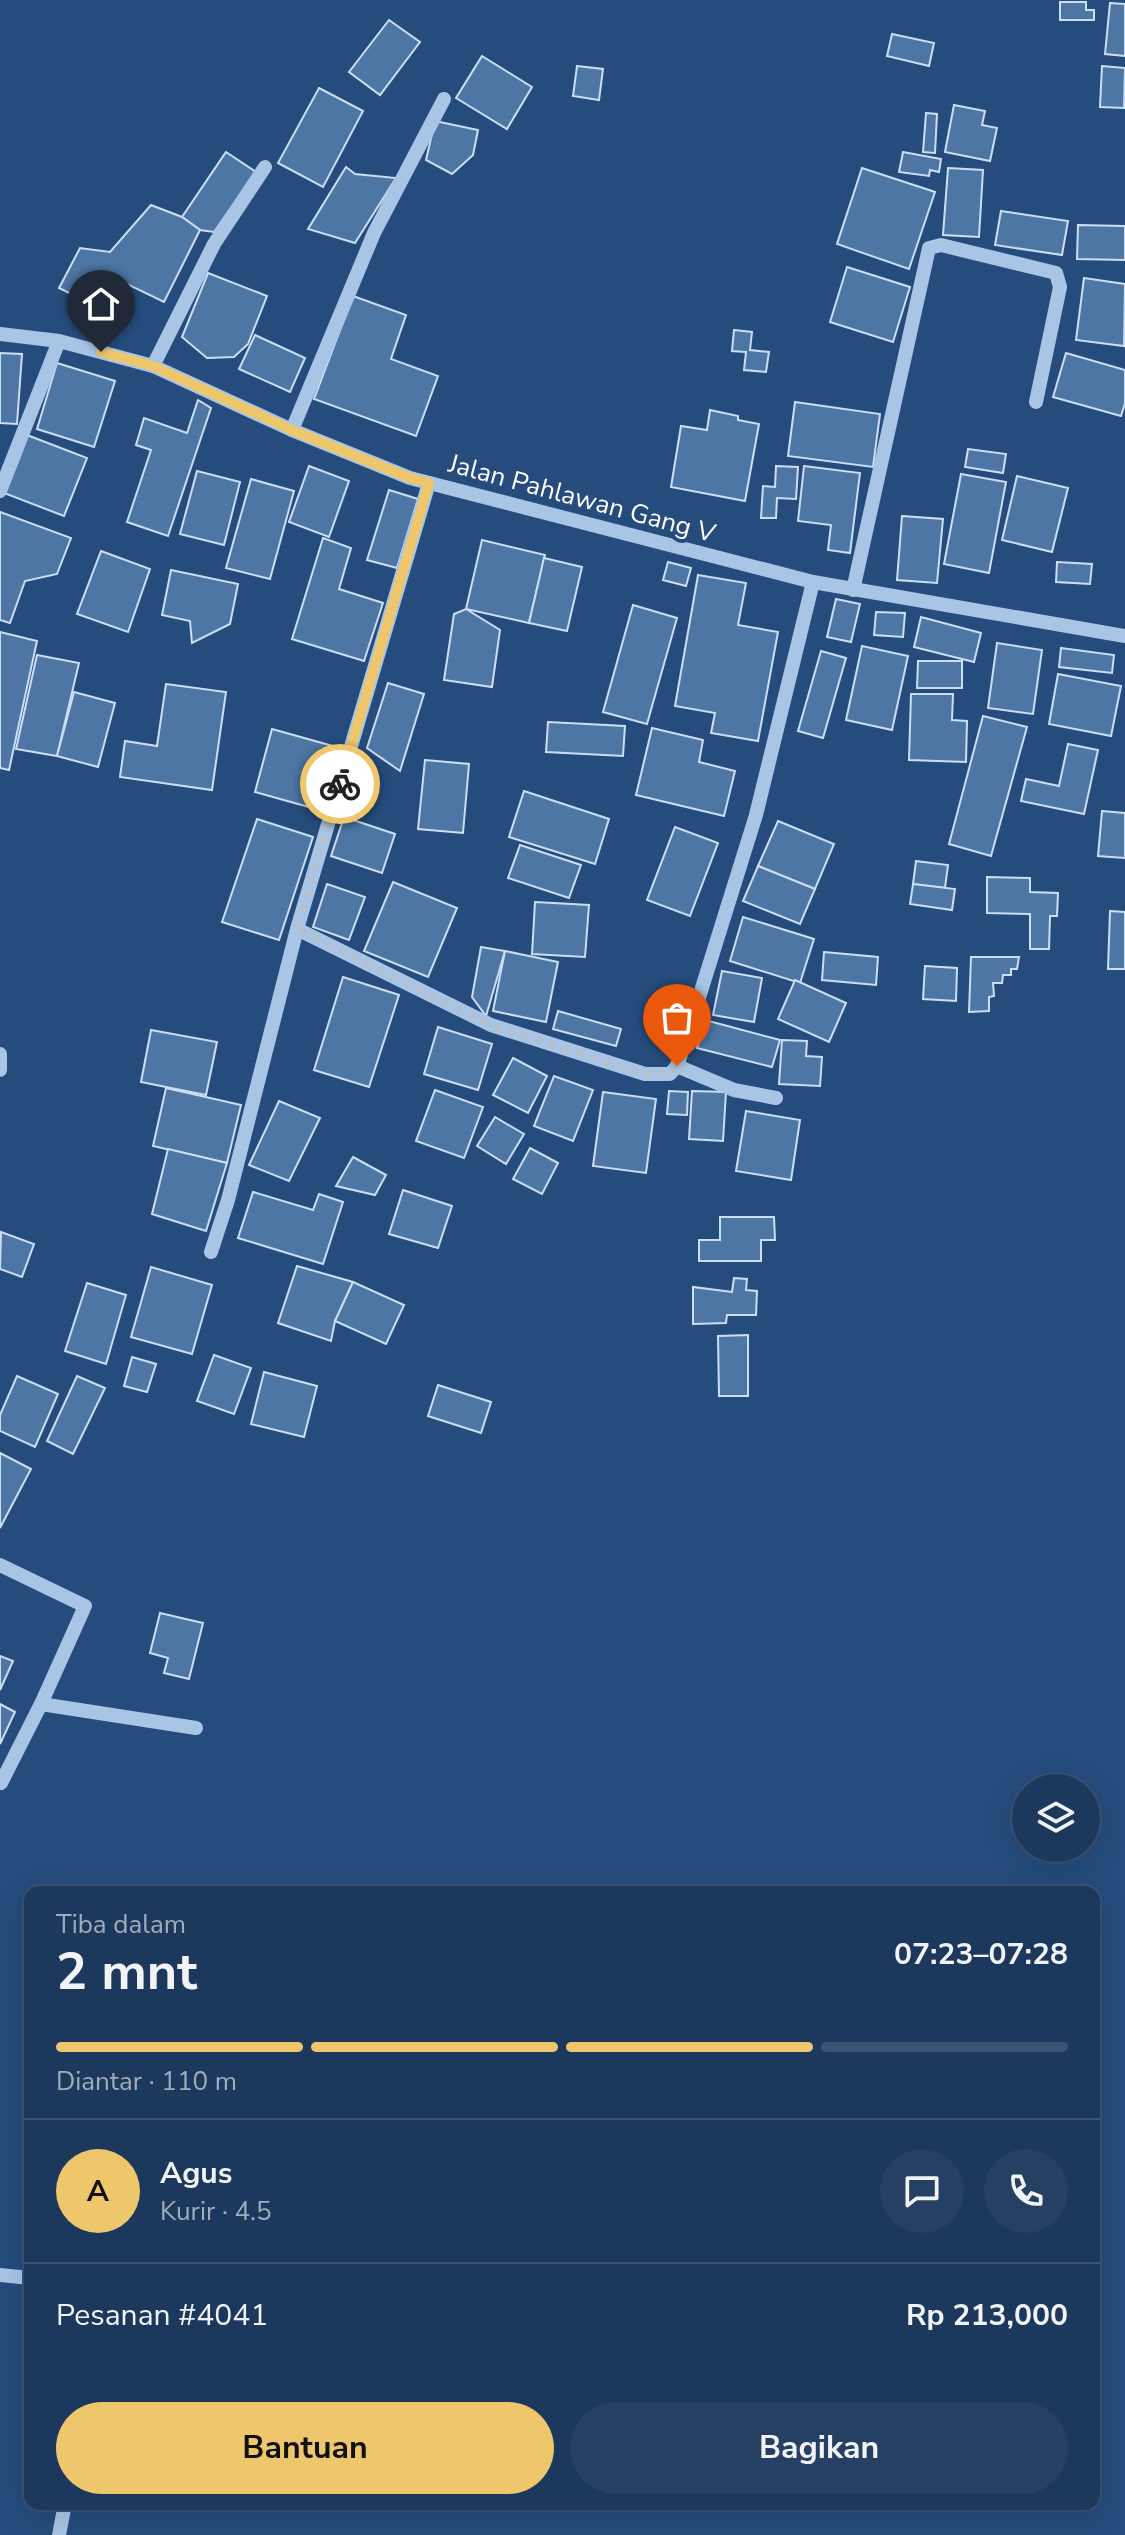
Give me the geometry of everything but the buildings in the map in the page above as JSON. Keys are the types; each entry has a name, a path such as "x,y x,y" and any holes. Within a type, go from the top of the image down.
{"street":[{"path":"292,430 374,233 444,99"},
{"path":"153,366 214,244 265,167"},
{"path":"853,590 929,248 941,245 1056,273 1060,287 1036,402"},
{"name":"Jalan Pahlawan Gang V","path":"0,334 59,341 153,366 292,430 410,478 813,582 1125,636"},
{"path":"0,491 59,341"},
{"path":"211,1252 228,1200 297,929 429,483"},
{"path":"297,929 491,1025 645,1074 670,1074 677,1066 756,815 813,582"},
{"path":"0,1054 0,1070"},
{"path":"677,1066 734,1090 776,1098"},
{"path":"0,1565 85,1606 1,1783"},
{"path":"41,1704 196,1728"},
{"path":"0,2291 3,2275 24,2277"},
{"path":"59,2535 64,2510"}],"way so far":[{"path":"340,784 297,929 491,1025 645,1074 670,1074 677,1066"}],"route":[{"path":"101,352 153,366 292,430 429,483 340,784"}]}
